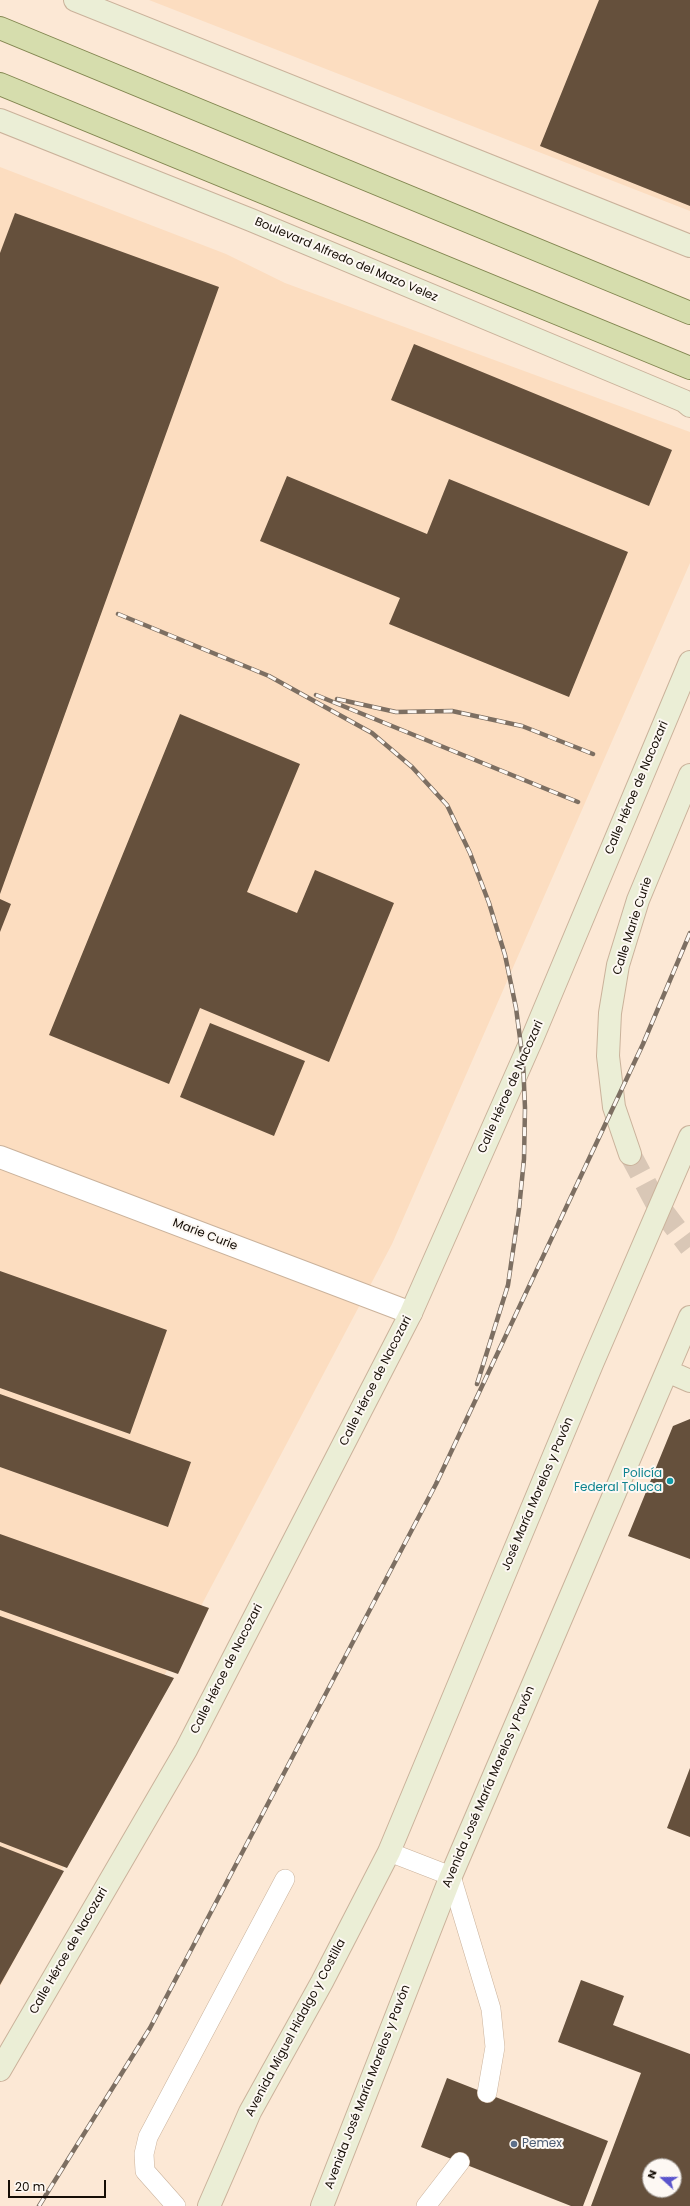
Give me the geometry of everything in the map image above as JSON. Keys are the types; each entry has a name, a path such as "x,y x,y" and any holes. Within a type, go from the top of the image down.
{"main road":[{"path":"0,28 690,313"},
{"path":"0,84 690,368"}],"street":[{"path":"75,0 690,246"},
{"name":"Boulevard Alfredo del Mazo Velez","path":"0,120 251,220 684,401 690,406"},
{"name":"Calle Héroe de Nacozari","path":"0,2070 186,1750 411,1313 532,1039 690,662"},
{"name":"Calle Marie Curie","path":"630,1154 614,1107 608,1056 610,1013 618,965 638,900 690,774"},
{"name":"José María Morelos y Pavón","path":"389,1852 592,1364 690,1137"},
{"name":"Marie Curie","path":"0,1157 411,1313"},
{"path":"690,1317 667,1371 690,1381"},
{"name":"Avenida José María Morelos y Pavón","path":"322,2206 450,1876 667,1371"},
{"name":"Avenida Miguel Hidalgo y Costilla","path":"209,2206 250,2112 322,1982 389,1852"}],"lane":[{"path":"389,1852 450,1876 491,2009 495,2047 487,2094"},
{"path":"176,2206 145,2171 144,2154 148,2137 285,1879"},
{"path":"426,2206 460,2162"}],"shaded area":[{"path":"149,0 690,0 690,211"},
{"path":"0,167 226,254 285,283 690,432 690,563 392,1244 0,1987"}],"building":[{"path":"599,0 690,0 690,206 540,146"},
{"path":"15,213 219,287 0,894 0,253"},
{"path":"414,344 672,450 649,506 391,400"},
{"path":"287,476 427,534 449,479 628,552 569,697 389,624 400,598 260,541"},
{"path":"180,714 300,764 247,892 297,913 315,870 394,903 329,1062 200,1008 169,1084 49,1035"},
{"path":"0,899 11,904 0,932"},
{"path":"210,1023 305,1061 274,1136 180,1097"},
{"path":"0,1271 167,1330 130,1434 0,1388"},
{"path":"0,1394 191,1462 168,1527 0,1467"},
{"name":"Policía Federal Toluca","path":"690,1419 690,1559 628,1536 673,1426"},
{"path":"0,1534 209,1608 178,1674 0,1610"},
{"path":"0,1616 174,1678 67,1868 0,1842"},
{"path":"690,1768 690,1837 667,1828"},
{"path":"0,1846 64,1871 0,1985"},
{"path":"581,1980 624,1996 613,2025 690,2054 690,2206 591,2206 641,2073 558,2042"},
{"name":"Pemex","path":"447,2078 608,2141 583,2206 571,2206 421,2147"}],"tunnel":[{"path":"630,1154 655,1201 690,1247"}],"railway":[{"path":"118,614 269,676 372,733 412,767 447,805 470,853 489,903 505,955 516,1008 523,1061 525,1108 524,1159 519,1209 508,1285 477,1384"},
{"path":"316,695 578,802"},
{"path":"337,699 396,712 452,711 522,726 593,754"},
{"path":"39,2206 150,2028 436,1484 643,1044 690,933"}],"place":[{"name":"Policía Federal Toluca","path":"670,1481"},
{"name":"Pemex","path":"514,2144"}]}
